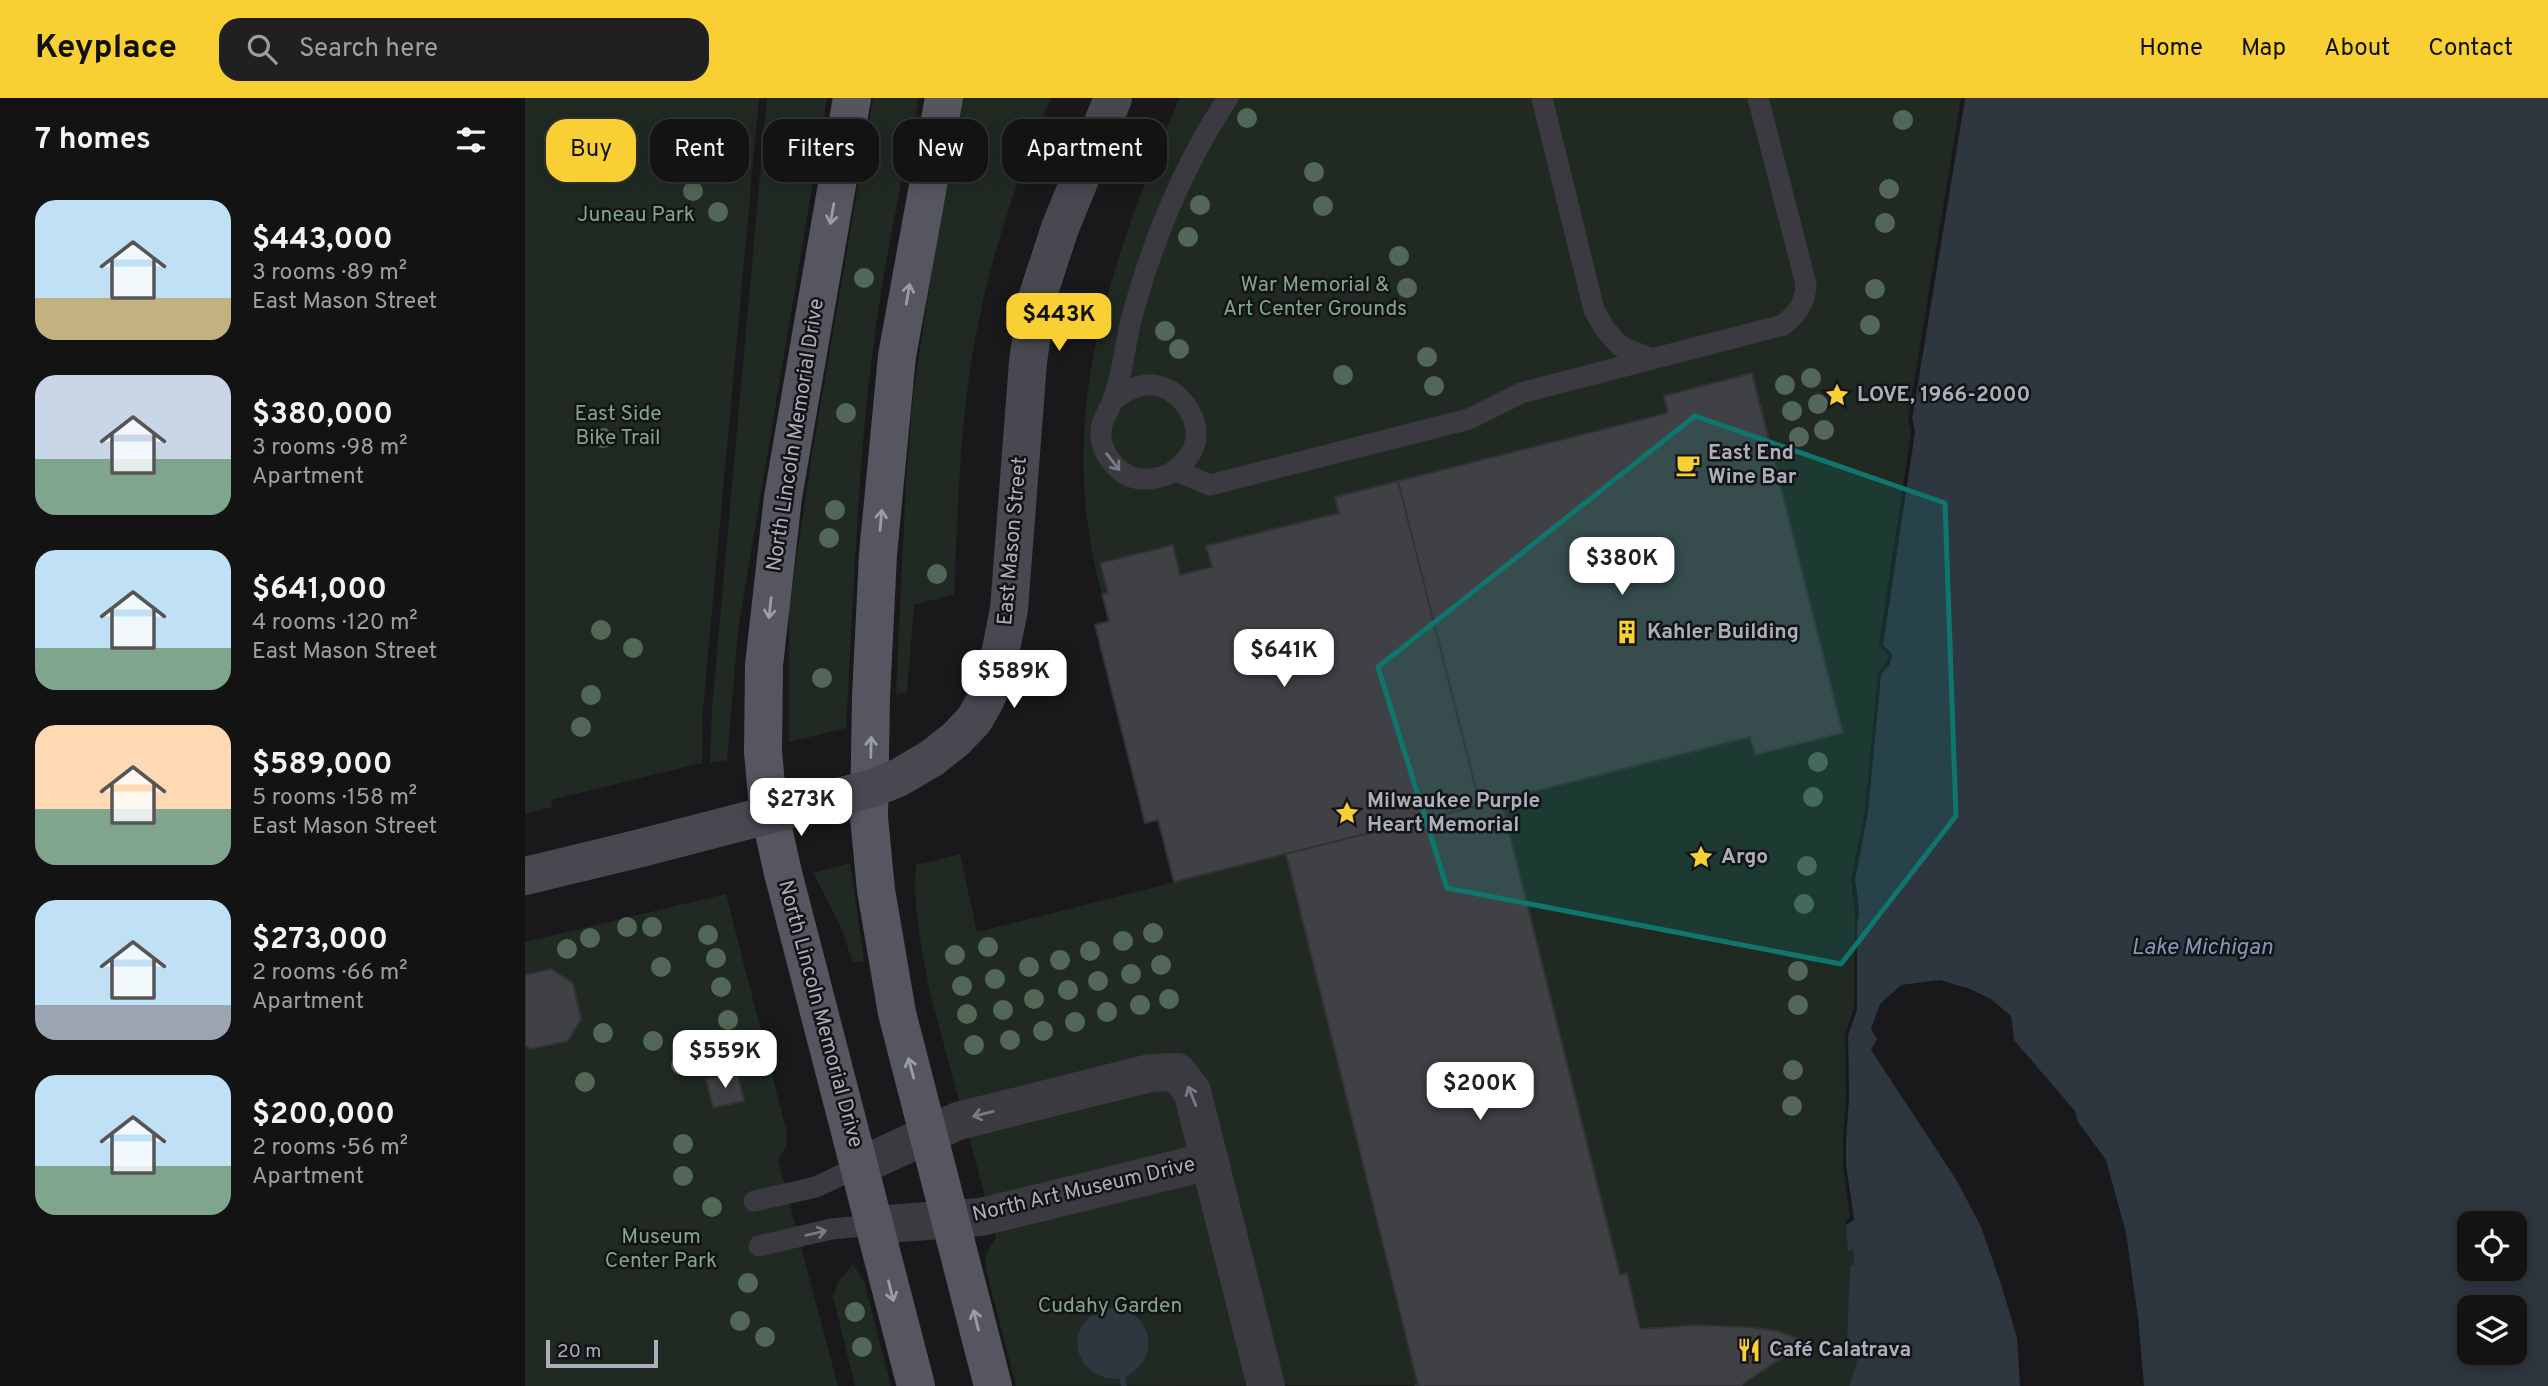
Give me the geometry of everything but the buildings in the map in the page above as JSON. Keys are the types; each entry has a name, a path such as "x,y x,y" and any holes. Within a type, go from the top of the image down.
{"main road":[{"name":"North Lincoln Memorial Drive","path":"852,98 783,497 764,665 763,752 768,806 780,860 916,1386"},
{"path":"944,98 897,356 878,554 871,697 869,817 876,890 897,1013 993,1386"}],"street":[{"name":"East Mason Street","path":"525,876 873,788 898,778 932,758 974,720 996,674 1009,609 1028,362 1037,298 1060,228 1113,98"},
{"name":"North Art Museum Drive","path":"860,1166 958,1121 1150,1073 1177,1072 1192,1091 1266,1386"},
{"name":"North Art Museum Drive","path":"874,1225 981,1217 1210,1161"}],"lane":[{"path":"1113,400 1131,388 1152,385 1173,392 1189,408 1196,430 1192,453 1177,471 1158,479 1139,480 1120,471 1107,456 1101,438 1103,418 1113,400 1131,318 1147,266 1193,154 1228,98"},
{"path":"1542,98 1594,310 1605,329 1620,346 1652,359"},
{"path":"1177,471 1210,485 1469,419 1521,393 1783,325 1797,314 1805,299 1806,284 1758,98"},
{"path":"754,1201 817,1187 860,1166"},
{"path":"759,1246 831,1229 874,1225"}],"highlighted area":[{"path":"1695,416 1945,503 1956,816 1841,964 1447,888 1378,667"}],"green space":[{"name":"East Side Bike Trail","path":"525,98 759,98 703,709 702,763 551,800 552,807 525,814"},
{"path":"767,98 827,98 823,119 765,119"},
{"path":"873,98 919,98 915,119 893,119 893,182 902,182 884,275 869,383 857,530 846,728 789,742 789,609 811,461 859,182 879,182 879,119 869,119"},
{"path":"964,98 1051,98 1043,119 1002,119 1002,182 1019,182 995,254 979,318 968,381 954,594 914,605 907,692 896,695 906,480 913,397 933,261 948,182 988,182 988,119 960,119"},
{"name":"War Memorial & Art Center Grounds","path":"1179,98 1965,98 1915,431 1892,654 1859,911 1854,1220 1846,1225 1849,1251 1853,1250 1854,1265 1850,1266 1850,1305 1859,1354 1849,1386 1740,1386 1796,1346 1798,1339 1783,1333 1721,1325 1676,1325 1640,1329 1627,1273 1620,1275 1501,800 1750,737 1755,755 1843,732 1752,373 1664,396 1668,413 1336,497 1339,513 1207,546 1212,567 1180,575 1172,545 1101,562 1108,593 1102,594 1088,528 1084,464 1087,402 1097,340 1112,280 1146,182 1167,182 1167,127"},
{"path":"763,142 763,182 813,182 738,630 727,760 710,763 712,708"},
{"name":"Cudahy Garden","path":"960,854 977,932 1286,854 1418,1385 1016,1386 986,1269 985,1256 996,1237 930,993 916,909 917,863"},
{"path":"850,863 864,961 853,963 840,925 813,873"},
{"name":"Museum Center Park","path":"726,894 786,1129 787,1145 778,1160 838,1386 525,1386 525,942"},
{"path":"853,1264 864,1281 891,1386 855,1386 833,1296 838,1282"}],"water":[{"name":"Lake Michigan","path":"1965,98 2548,98 2548,1386 1849,1386 1859,1354 1847,1346 1850,1266 1854,1264 1853,1250 1848,1251 1846,1225 1854,1219 1846,1165 1846,1139 1849,1098 1848,1035 1857,1010 1859,911 1855,880 1868,811 1881,674 1890,664 1892,654 1883,645 1915,432 1912,419"},
{"path":"1108,1308 1123,1310 1135,1316 1148,1335 1145,1358 1125,1377 1127,1386 1121,1386 1119,1379 1103,1377 1090,1370 1082,1360 1078,1348 1078,1336 1083,1324 1093,1315"}],"pier":[{"path":"1961,98 1965,98 1912,419 1915,431 1883,645 1892,654 1890,664 1881,674 1868,811 1855,880 1859,911 1857,1010 1848,1035 1849,1098 1846,1139 1846,1165 1854,1220 1846,1225 1845,1221 1850,1218 1843,1166 1845,1034 1854,1009 1855,911 1851,880 1865,811 1878,674 1889,655 1879,645 1911,432 1908,419"},
{"path":"1940,980 1991,999 2011,1016 2014,1040 2075,1111 2078,1122 2106,1160 2126,1233 2138,1317 2144,1386 2020,1386 2017,1338 1981,1227 1957,1181 1871,1050 1877,1039 1871,1029 1880,1004 1901,985"}],"place":[{"name":"LOVE, 1966-2000","path":"1837,395"},
{"name":"East End Wine Bar","path":"1688,465"},
{"name":"Kahler Building","path":"1627,632"},
{"name":"Milwaukee Purple Heart Memorial","path":"1347,813"},
{"name":"Argo","path":"1701,857"},
{"name":"Café Calatrava","path":"1749,1350"}],"park label":[{"name":"Juneau Park","path":"636,215"}]}
